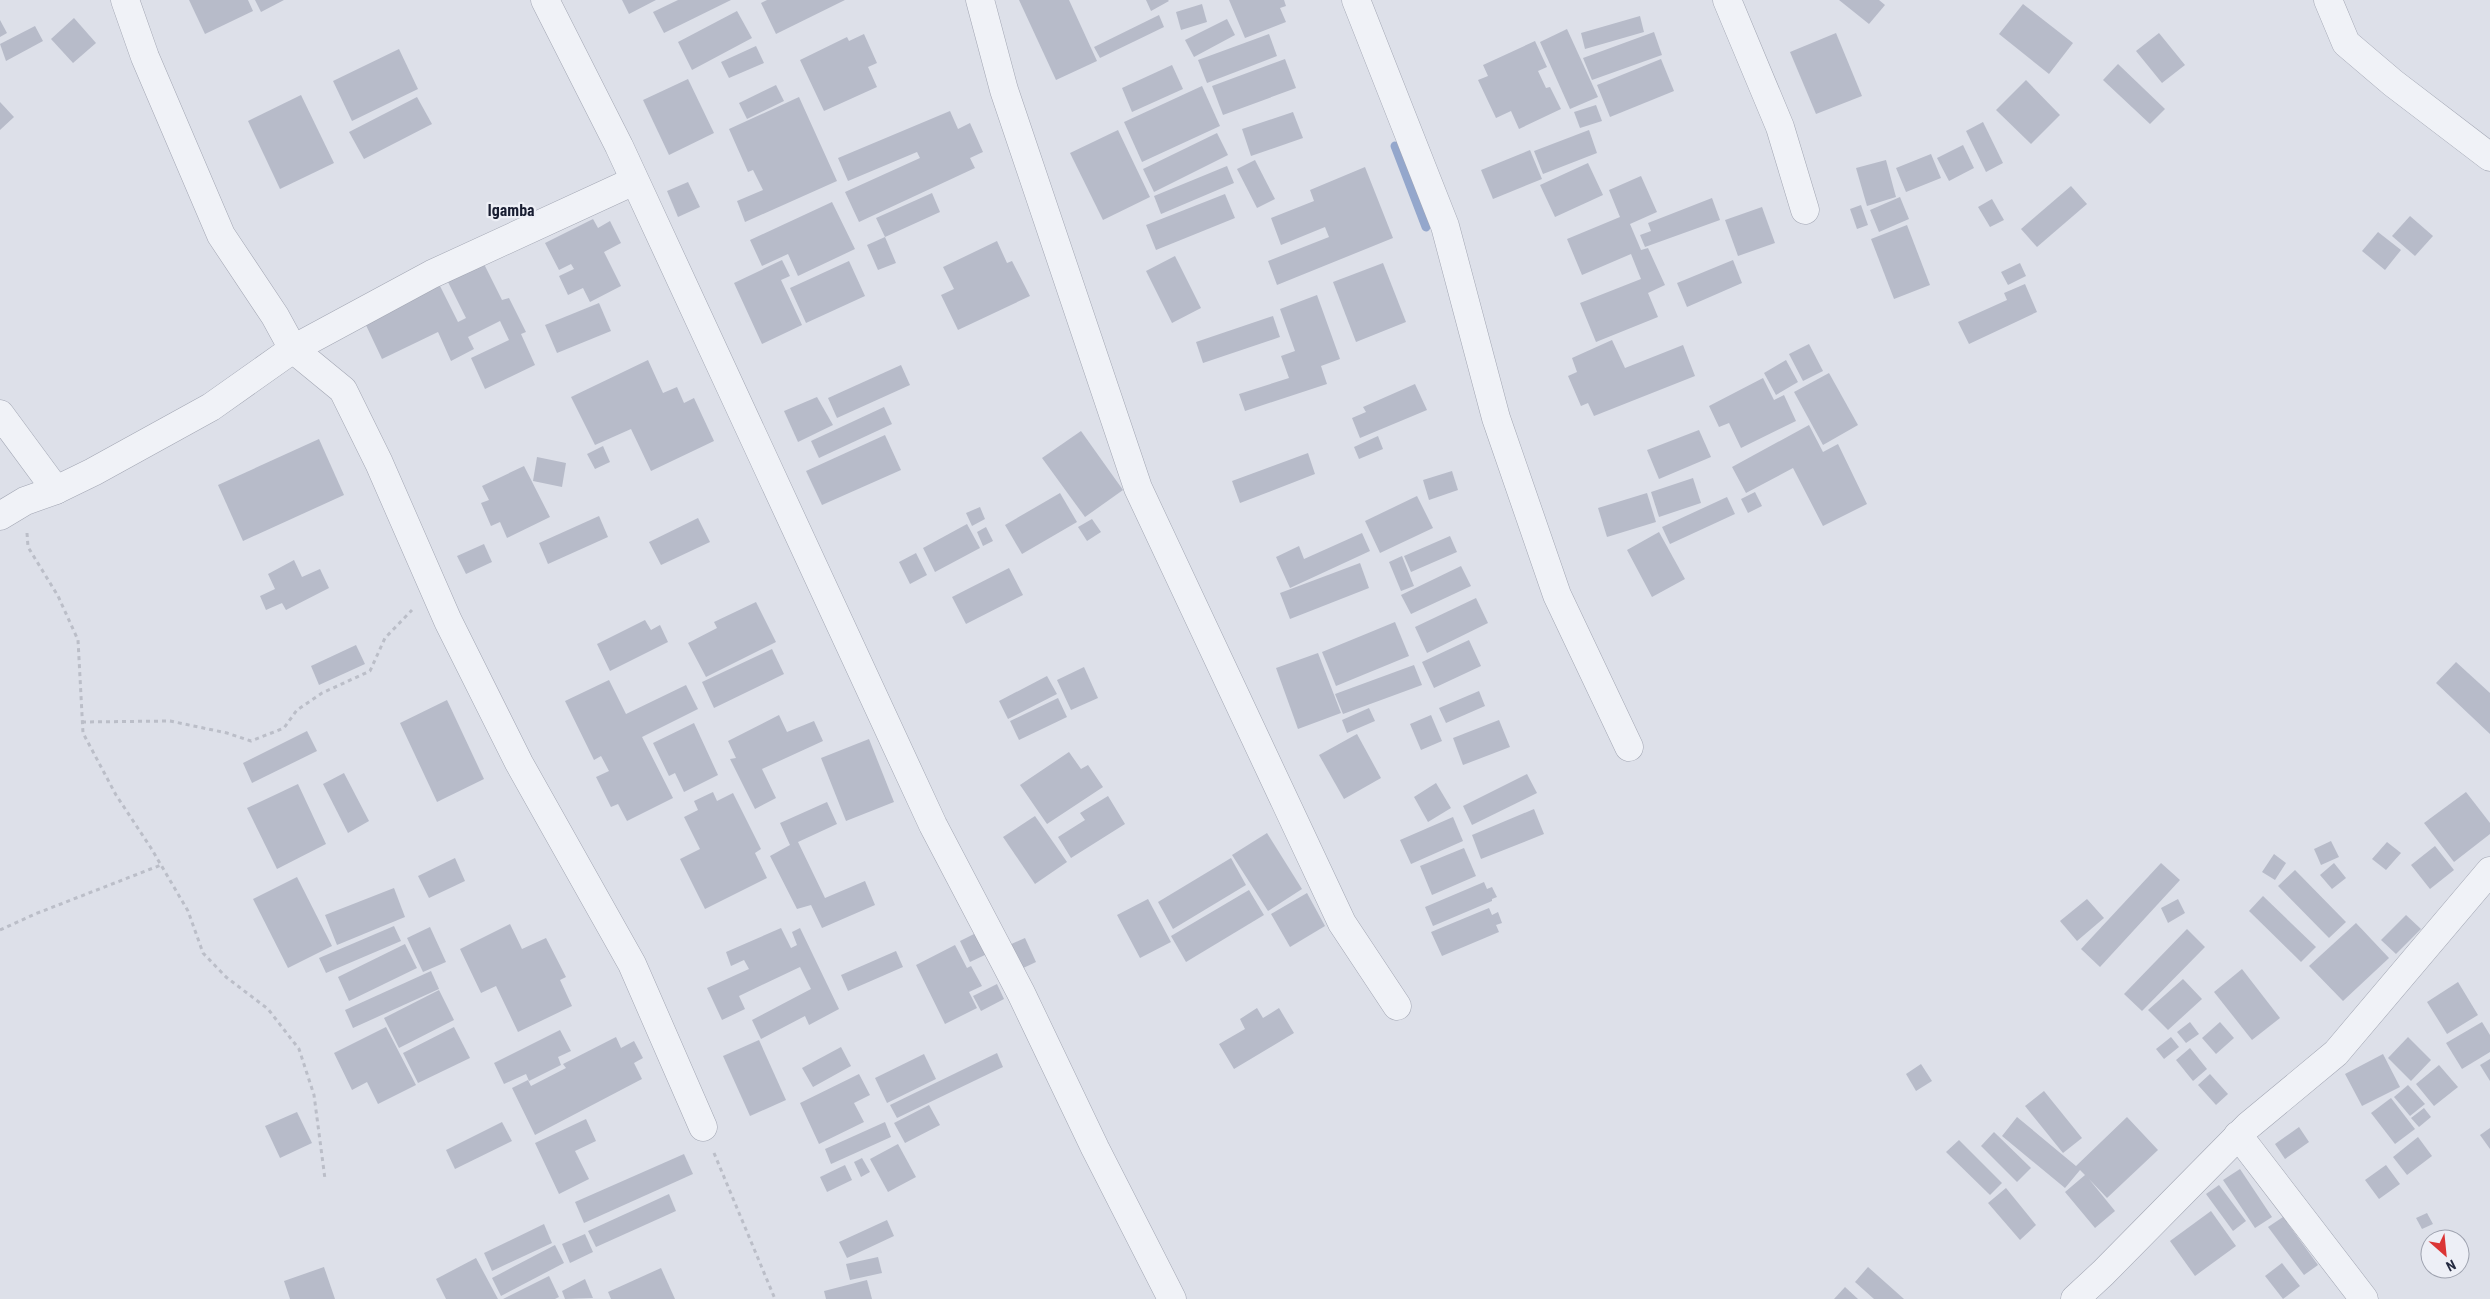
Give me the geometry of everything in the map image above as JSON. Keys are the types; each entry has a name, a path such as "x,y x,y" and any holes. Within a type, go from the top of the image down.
{"street":[{"path":"125,0 144,57 221,235 274,316 293,350 343,390 379,463 434,590 519,763 632,964 703,1126"},
{"path":"545,0 634,181 933,824 1021,993 1095,1148 1172,1299"},
{"path":"980,0 1004,90 1138,488 1342,923 1397,1006"},
{"path":"1356,0 1445,226 1496,418 1558,595 1629,747"},
{"path":"1727,0 1780,127 1805,210"},
{"path":"2328,0 2346,43 2393,83 2490,157"},
{"path":"0,516 25,501 56,490 211,407 293,350 432,274 634,181"},
{"path":"0,414 56,490"},
{"path":"2074,1299 2103,1273 2238,1135 2336,1053 2490,872"},
{"path":"2238,1135 2364,1299"}],"path":[{"path":"25,501 28,547 58,596 78,640 83,733 116,795 188,911 203,953 226,978 268,1009 299,1049 314,1094 324,1179"},
{"path":"82,722 170,721 227,733 251,741 284,728 297,710 322,693 370,671 385,638 406,614 434,590"},
{"path":"0,930 35,914 161,865"},
{"path":"703,1126 775,1299"}],"building":[{"path":"189,0 248,0 253,11 205,34"},
{"path":"255,0 284,0 261,12"},
{"path":"622,0 656,0 629,14"},
{"path":"678,0 731,0 664,33 653,12"},
{"path":"767,0 845,0 776,34 761,3"},
{"path":"1019,0 1069,0 1097,61 1056,80"},
{"path":"1146,0 1168,0 1169,1 1151,11"},
{"path":"1229,0 1284,0 1286,6 1280,8 1286,22 1245,38"},
{"path":"1839,0 1879,0 1885,5 1869,24"},
{"path":"1202,4 1207,22 1181,30 1176,12"},
{"path":"2023,4 2073,43 2049,74 1999,34"},
{"path":"737,11 752,38 692,70 678,42"},
{"path":"1159,15 1164,27 1100,58 1094,47"},
{"path":"1640,16 1644,32 1585,49 1581,33"},
{"path":"74,18 96,43 73,63 51,39"},
{"path":"1227,19 1235,35 1194,57 1185,40"},
{"path":"0,20 7,33 0,37"},
{"path":"35,26 43,41 6,61 0,44"},
{"path":"1567,29 1598,97 1570,109 1540,42"},
{"path":"1654,32 1662,55 1592,80 1583,58"},
{"path":"1836,33 1862,96 1816,114 1790,52"},
{"path":"2159,33 2185,65 2162,83 2136,51"},
{"path":"864,34 877,63 868,67 877,87 824,111 800,60 847,37 849,41"},
{"path":"1269,34 1277,56 1207,83 1198,60"},
{"path":"1535,41 1547,67 1538,71 1546,88 1550,87 1561,109 1519,129 1511,111 1496,118 1478,80 1488,76 1483,65"},
{"path":"756,46 764,63 729,78 721,62"},
{"path":"399,49 418,89 352,121 333,81"},
{"path":"1285,59 1296,88 1223,115 1212,86"},
{"path":"1661,59 1674,91 1610,117 1597,85"},
{"path":"2118,64 2165,109 2150,124 2103,80"},
{"path":"1172,65 1183,89 1132,112 1122,88"},
{"path":"688,79 714,133 669,155 643,100"},
{"path":"2026,80 2060,115 2031,144 1996,110"},
{"path":"776,85 784,101 747,119 739,103"},
{"path":"1202,86 1220,126 1142,162 1124,122"},
{"path":"301,95 334,163 280,189 248,121"},
{"path":"417,97 432,124 364,159 349,132"},
{"path":"799,97 837,181 745,222 737,201 763,190 753,170 748,172 729,129"},
{"path":"0,102 14,117 0,130"},
{"path":"1596,105 1602,121 1580,128 1574,112"},
{"path":"950,111 958,129 970,123 983,152 970,158 975,168 859,222 845,192 920,158 917,152 848,181 838,158"},
{"path":"1293,112 1303,138 1251,156 1242,129"},
{"path":"1983,122 2003,163 1986,172 1966,131"},
{"path":"1118,130 1150,197 1103,220 1070,153"},
{"path":"1589,130 1597,153 1543,174 1534,151"},
{"path":"1217,133 1228,155 1154,192 1143,169"},
{"path":"1963,145 1974,168 1949,181 1937,158"},
{"path":"1530,150 1542,179 1493,199 1481,170"},
{"path":"1931,154 1941,178 1906,192 1896,168"},
{"path":"1255,160 1275,199 1257,208 1237,169"},
{"path":"1886,160 1896,197 1867,206 1856,168"},
{"path":"1588,163 1603,195 1555,217 1540,185"},
{"path":"1227,166 1234,183 1161,214 1154,196"},
{"path":"1365,167 1393,238 1277,285 1268,261 1329,237 1325,227 1281,245 1271,218 1314,201 1310,190"},
{"path":"1641,176 1657,212 1630,224 1641,250 1648,248 1665,285 1648,293 1658,317 1596,342 1580,303 1641,279 1631,254 1582,275 1567,239 1620,217 1609,190"},
{"path":"688,182 700,207 678,217 667,191"},
{"path":"2071,186 2087,204 2037,247 2021,229"},
{"path":"932,193 940,212 885,237 876,218"},
{"path":"1225,194 1235,218 1156,250 1146,225"},
{"path":"1900,197 1909,219 1879,232 1870,210"},
{"path":"1712,198 1720,220 1645,247 1640,235 1651,231 1648,223"},
{"path":"1992,199 2004,220 1990,227 1978,207"},
{"path":"832,202 855,249 798,276 788,254 762,266 750,240"},
{"path":"1861,205 1868,225 1857,229 1850,209"},
{"path":"1762,207 1775,243 1738,256 1725,220"},
{"path":"2410,216 2433,236 2415,256 2392,236"},
{"path":"593,219 598,228 610,221 621,243 604,252 621,286 590,302 583,288 568,295 559,276 574,269 571,264 559,270 545,243"},
{"path":"1907,225 1930,285 1894,299 1871,239"},
{"path":"2378,232 2401,250 2385,270 2362,251"},
{"path":"885,237 896,263 878,270 867,245"},
{"path":"997,241 1007,263 1012,261 1030,296 958,330 941,295 954,289 943,267"},
{"path":"1175,256 1201,308 1172,323 1146,271"},
{"path":"782,260 790,276 781,280 802,325 762,344 734,283"},
{"path":"1733,260 1742,283 1687,307 1677,283"},
{"path":"849,261 865,296 806,323 790,288"},
{"path":"1383,263 1406,322 1356,342 1333,282"},
{"path":"2020,263 2026,276 2008,285 2001,272"},
{"path":"484,264 502,300 509,298 526,332 521,334 535,365 485,389 471,358 509,340 500,321 468,337 474,349 451,361 438,332 382,359 364,321 439,284 458,322 466,318 448,282"},
{"path":"2025,284 2037,312 1969,344 1958,322 2007,300 2004,293"},
{"path":"1317,295 1340,359 1321,366 1327,384 1245,411 1239,394 1289,378 1281,356 1295,351 1280,309"},
{"path":"599,303 611,331 557,353 545,325"},
{"path":"1273,316 1280,337 1203,363 1196,342"},
{"path":"1612,340 1625,368 1683,345 1695,376 1594,416 1588,403 1581,406 1568,376 1577,372 1572,358"},
{"path":"1809,344 1823,371 1803,381 1789,354"},
{"path":"648,360 663,393 677,387 684,403 694,398 714,441 651,471 631,429 595,445 571,397"},
{"path":"1786,360 1798,382 1776,395 1764,373"},
{"path":"901,365 910,385 837,418 828,398"},
{"path":"1829,373 1858,425 1823,445 1794,392"},
{"path":"1763,378 1774,400 1784,395 1796,421 1741,448 1729,423 1719,427 1709,406"},
{"path":"1415,384 1427,410 1360,438 1352,418 1366,412 1363,407"},
{"path":"817,397 833,425 798,442 784,411"},
{"path":"884,407 892,424 819,458 811,441"},
{"path":"1809,425 1823,452 1838,444 1867,504 1823,526 1793,468 1746,493 1732,467"},
{"path":"1699,430 1711,457 1659,479 1647,450"},
{"path":"1081,431 1123,490 1085,517 1042,458"},
{"path":"885,435 901,470 822,505 806,471"},
{"path":"1378,436 1383,449 1359,459 1354,447"},
{"path":"319,439 344,495 243,541 218,485"},
{"path":"603,446 610,462 595,469 587,454"},
{"path":"1308,453 1315,474 1240,503 1232,481"},
{"path":"537,457 566,463 562,487 533,481"},
{"path":"524,466 550,517 507,538 500,522 491,526 481,503 489,500 482,486"},
{"path":"1452,471 1458,490 1429,500 1423,480"},
{"path":"1693,478 1701,503 1659,517 1651,492"},
{"path":"1755,492 1762,506 1748,513 1741,499"},
{"path":"1060,493 1077,522 1022,554 1005,525"},
{"path":"1647,493 1656,522 1607,537 1598,508"},
{"path":"1417,496 1433,528 1380,553 1365,521"},
{"path":"1727,497 1735,514 1670,544 1662,527"},
{"path":"980,507 985,519 972,526 966,513"},
{"path":"599,516 608,537 548,564 539,543"},
{"path":"698,518 710,542 661,565 649,542"},
{"path":"1092,519 1101,532 1087,541 1078,527"},
{"path":"967,524 980,548 935,572 923,548"},
{"path":"986,527 993,541 983,546 977,532"},
{"path":"1659,532 1685,579 1652,597 1627,550"},
{"path":"1362,533 1370,551 1290,588 1276,557 1299,546 1304,559"},
{"path":"1450,536 1457,552 1411,572 1404,556"},
{"path":"484,544 492,562 466,574 457,556"},
{"path":"916,553 927,575 910,584 899,562"},
{"path":"1402,556 1414,586 1401,591 1389,562"},
{"path":"294,560 302,577 320,569 329,588 286,610 282,603 266,610 260,596 275,589 268,574"},
{"path":"1360,563 1369,588 1290,619 1280,593"},
{"path":"1461,566 1471,586 1411,614 1401,595"},
{"path":"1009,568 1023,595 966,624 952,597"},
{"path":"1476,598 1488,623 1427,653 1415,627"},
{"path":"756,602 776,642 706,677 688,643 717,628 714,622"},
{"path":"645,620 651,630 660,625 668,642 610,671 597,644"},
{"path":"1395,622 1409,656 1336,686 1322,652"},
{"path":"1469,640 1481,666 1434,688 1422,662"},
{"path":"356,645 365,664 319,685 311,666"},
{"path":"772,649 784,674 714,708 702,682"},
{"path":"1318,653 1341,713 1298,729 1276,668"},
{"path":"2456,662 2490,693 2490,734 2436,683"},
{"path":"1414,665 1422,685 1343,714 1335,694"},
{"path":"1084,667 1098,698 1071,710 1057,680"},
{"path":"1047,676 1057,694 1008,719 999,701"},
{"path":"609,680 626,714 686,685 698,709 642,737 673,798 627,821 618,804 611,807 596,777 609,771 601,756 594,760 565,701"},
{"path":"1479,691 1485,706 1446,723 1439,708"},
{"path":"1058,698 1067,717 1019,740 1010,721"},
{"path":"447,700 484,779 437,802 400,723"},
{"path":"1369,708 1375,721 1347,733 1342,720"},
{"path":"779,715 787,732 814,721 823,741 762,769 776,798 755,809 730,759 736,758 728,741"},
{"path":"1431,715 1442,741 1421,750 1410,724"},
{"path":"1499,720 1510,747 1463,765 1453,738"},
{"path":"694,723 718,775 684,792 675,773 669,776 653,743"},
{"path":"307,731 317,751 252,783 243,763"},
{"path":"1357,734 1381,778 1344,799 1319,755"},
{"path":"869,739 894,802 846,821 821,758"},
{"path":"1069,752 1081,769 1088,765 1103,787 1047,824 1020,785"},
{"path":"344,773 369,821 348,833 323,784"},
{"path":"1527,774 1537,793 1472,825 1463,806"},
{"path":"1436,783 1451,808 1428,822 1414,797"},
{"path":"298,784 326,844 277,869 247,808"},
{"path":"713,792 717,801 733,793 761,849 755,853 767,878 705,909 680,859 700,849 684,817 698,810 694,801"},
{"path":"2466,792 2490,823 2490,834 2454,862 2424,823"},
{"path":"1108,796 1125,824 1071,858 1058,837 1085,820 1080,813"},
{"path":"827,802 837,824 798,842 825,898 865,881 875,905 822,928 811,905 797,909 770,856 790,845 780,823"},
{"path":"1534,809 1544,834 1481,859 1472,835"},
{"path":"1035,816 1067,862 1035,884 1003,837"},
{"path":"1453,817 1463,841 1411,864 1400,840"},
{"path":"1267,833 1302,889 1268,911 1232,855"},
{"path":"2331,841 2339,857 2321,865 2314,849"},
{"path":"2387,842 2401,853 2386,870 2372,859"},
{"path":"2435,846 2454,870 2430,889 2411,865"},
{"path":"1464,848 1476,876 1432,895 1420,866"},
{"path":"2274,854 2286,863 2275,880 2262,872"},
{"path":"455,858 465,881 429,898 418,876"},
{"path":"1231,858 1246,885 1173,929 1158,902"},
{"path":"2161,863 2180,880 2100,967 2081,949"},
{"path":"2334,863 2346,878 2332,889 2320,875"},
{"path":"2295,870 2346,922 2329,938 2278,886"},
{"path":"297,877 332,946 288,968 253,899"},
{"path":"1484,882 1487,889 1492,887 1497,897 1492,899 1492,901 1433,926 1425,907"},
{"path":"394,888 405,917 337,945 325,915"},
{"path":"1249,890 1264,915 1186,962 1171,936"},
{"path":"1307,893 1325,926 1290,947 1271,914"},
{"path":"2263,896 2316,947 2301,962 2249,911"},
{"path":"1148,899 1171,942 1140,958 1117,915"},
{"path":"2087,899 2104,918 2077,941 2060,921"},
{"path":"2178,899 2185,913 2168,923 2161,908"},
{"path":"1489,908 1492,915 1498,912 1502,923 1496,925 1499,932 1442,956 1431,932"},
{"path":"2406,915 2421,929 2396,954 2381,940"},
{"path":"2356,923 2389,958 2343,1001 2309,966"},
{"path":"510,924 522,949 546,938 566,977 560,980 572,1006 518,1032 496,986 481,993 460,949"},
{"path":"394,926 401,941 326,973 319,958"},
{"path":"430,927 446,962 423,972 407,938"},
{"path":"781,928 791,948 797,945 792,932 800,928 839,1009 809,1025 805,1016 761,1039 752,1020 811,989 800,967 739,996 745,1009 722,1020 707,988 749,969 744,960 731,966 726,952"},
{"path":"2187,929 2205,947 2142,1011 2124,994"},
{"path":"976,933 987,954 970,962 960,941"},
{"path":"1025,938 1036,962 1019,970 1007,946"},
{"path":"405,944 417,968 349,1001 338,977"},
{"path":"955,945 967,968 971,966 982,986 969,992 977,1008 945,1024 916,965"},
{"path":"896,951 903,967 848,991 841,975"},
{"path":"2242,969 2280,1018 2252,1040 2214,992"},
{"path":"431,971 439,989 353,1028 345,1010"},
{"path":"2183,979 2202,999 2168,1030 2148,1010"},
{"path":"2458,982 2478,1015 2447,1034 2427,1002"},
{"path":"997,984 1004,999 981,1011 973,996"},
{"path":"439,990 454,1020 399,1048 384,1018"},
{"path":"1257,1008 1263,1018 1279,1008 1294,1033 1234,1069 1219,1044 1245,1029 1240,1019"},
{"path":"2190,1022 2199,1034 2186,1043 2177,1032"},
{"path":"2220,1022 2234,1038 2216,1054 2202,1038"},
{"path":"2482,1022 2490,1035 2490,1052 2462,1069 2446,1043"},
{"path":"386,1027 416,1085 378,1104 367,1082 352,1090 334,1053"},
{"path":"454,1027 470,1058 418,1083 403,1053"},
{"path":"560,1030 571,1051 558,1057 561,1065 529,1081 526,1074 504,1084 494,1063"},
{"path":"616,1037 621,1048 634,1041 643,1058 634,1063 642,1079 535,1135 512,1088 528,1080 531,1086 566,1068 563,1064"},
{"path":"2171,1037 2179,1047 2164,1059 2156,1049"},
{"path":"2408,1037 2431,1060 2411,1081 2388,1058"},
{"path":"759,1040 786,1100 750,1116 723,1056"},
{"path":"841,1047 851,1066 813,1087 802,1068"},
{"path":"2190,1048 2207,1069 2193,1081 2176,1060"},
{"path":"997,1053 1003,1067 897,1118 890,1105"},
{"path":"924,1054 936,1079 887,1103 875,1078"},
{"path":"2383,1054 2400,1087 2362,1106 2345,1074"},
{"path":"2490,1059 2490,1081 2480,1065"},
{"path":"1921,1064 1932,1081 1916,1091 1906,1074"},
{"path":"2439,1065 2458,1087 2434,1106 2416,1084"},
{"path":"859,1074 870,1095 854,1103 864,1122 819,1144 800,1103"},
{"path":"2210,1074 2228,1094 2216,1105 2198,1085"},
{"path":"2408,1085 2425,1104 2410,1116 2394,1097"},
{"path":"2044,1091 2082,1138 2063,1153 2025,1106"},
{"path":"2391,1098 2415,1129 2395,1144 2371,1113"},
{"path":"929,1105 940,1125 905,1143 894,1123"},
{"path":"2424,1108 2431,1117 2419,1127 2411,1118"},
{"path":"297,1112 312,1143 280,1158 265,1126"},
{"path":"2017,1117 2076,1166 2127,1117 2158,1150 2107,1198 2089,1179 2115,1211 2095,1228 2065,1192 2085,1175 2080,1170 2065,1188 2002,1136"},
{"path":"586,1119 596,1141 575,1151 589,1179 559,1194 535,1143"},
{"path":"502,1122 512,1141 455,1169 446,1150"},
{"path":"885,1122 891,1137 831,1164 825,1149"},
{"path":"2299,1127 2309,1142 2285,1159 2275,1144"},
{"path":"2490,1128 2490,1149 2480,1135"},
{"path":"1994,1132 2031,1168 2017,1182 1981,1146"},
{"path":"2418,1137 2432,1156 2407,1175 2393,1157"},
{"path":"1959,1140 2002,1183 1990,1195 1946,1152"},
{"path":"898,1144 916,1177 888,1192 870,1159"},
{"path":"684,1154 693,1174 584,1223 575,1202"},
{"path":"862,1158 870,1172 861,1177 854,1162"},
{"path":"845,1165 852,1180 827,1192 820,1177"},
{"path":"2386,1165 2400,1184 2379,1199 2365,1180"},
{"path":"2240,1169 2272,1217 2255,1228 2223,1180"},
{"path":"2219,1185 2246,1221 2233,1231 2206,1194"},
{"path":"2006,1188 2036,1225 2020,1240 1988,1203"},
{"path":"669,1194 676,1211 596,1247 588,1231"},
{"path":"2211,1211 2236,1246 2195,1276 2170,1241"},
{"path":"2427,1213 2433,1224 2422,1229 2416,1218"},
{"path":"2283,1217 2318,1265 2304,1275 2268,1227"},
{"path":"887,1220 894,1236 847,1258 839,1242"},
{"path":"544,1224 552,1243 492,1271 484,1253"},
{"path":"585,1234 593,1252 570,1263 562,1244"},
{"path":"555,1245 564,1263 501,1296 492,1278"},
{"path":"878,1257 882,1273 850,1280 846,1264"},
{"path":"476,1258 498,1299 446,1299 436,1279"},
{"path":"2282,1263 2300,1286 2283,1299 2265,1276"},
{"path":"324,1267 335,1299 290,1299 284,1281"},
{"path":"1868,1267 1904,1299 1874,1299 1855,1282"},
{"path":"661,1268 675,1299 611,1299 608,1292"},
{"path":"549,1276 559,1297 555,1299 503,1299"},
{"path":"585,1279 593,1298 565,1299 562,1291"},
{"path":"867,1280 872,1299 826,1299 824,1291"},
{"path":"1845,1287 1858,1299 1834,1299"}],"waterway":[{"path":"1395,146 1426,227"}],"district":[{"name":"Igamba","path":"511,210"}]}
